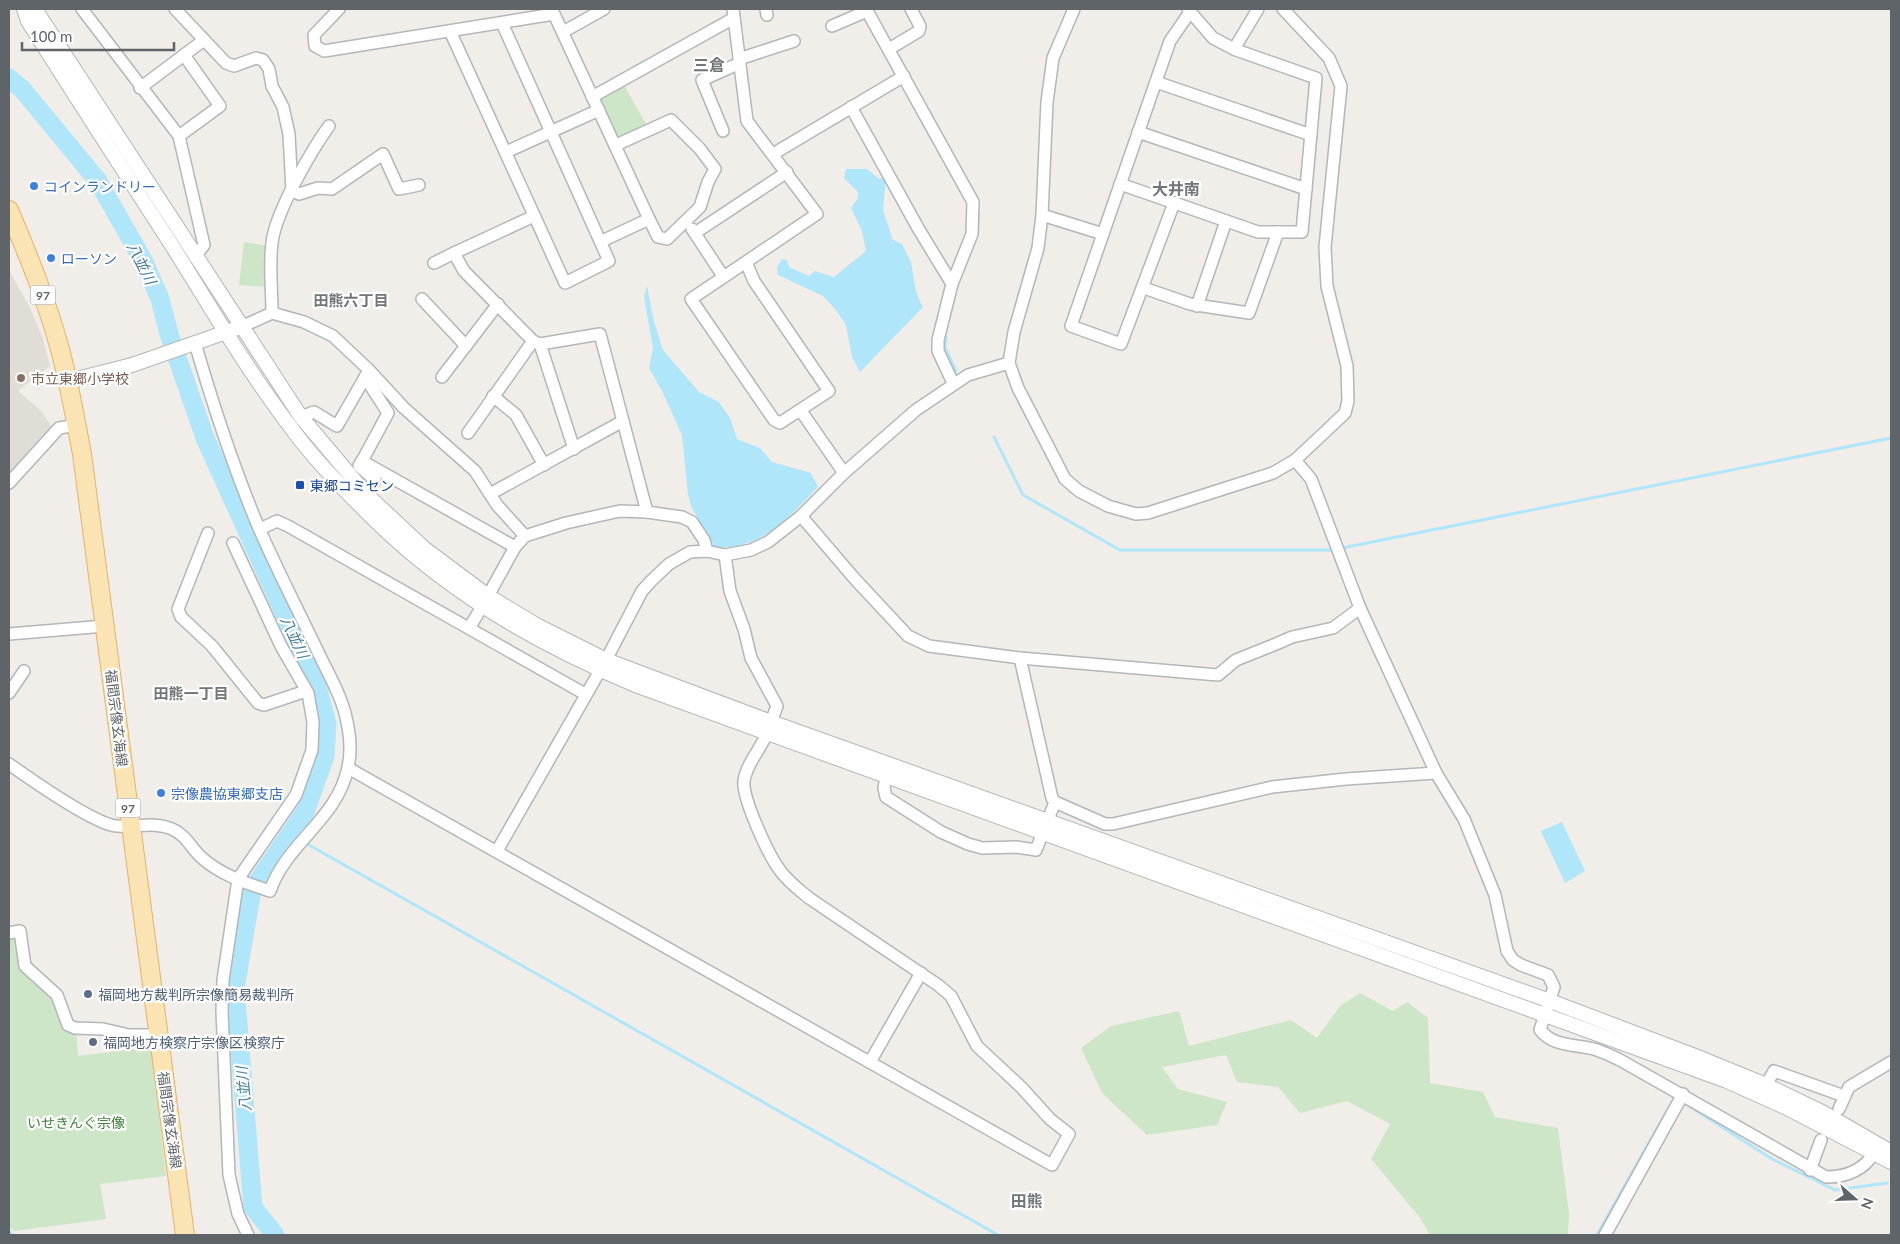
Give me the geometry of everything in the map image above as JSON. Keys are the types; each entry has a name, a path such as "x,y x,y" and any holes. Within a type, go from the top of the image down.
{"main road":[{"name":"福間宗像玄海線","path":"9,210 48,309 68,382 77,425 186,1235"}],"street":[{"path":"24,9 28,21 226,332 296,434 361,507 424,562 485,601 538,626 603,665 769,728 886,777 1727,1081 1788,1108 1891,1162"},
{"path":"35,9 300,417 366,494 485,601"},
{"path":"82,9 140,88 180,136 204,245 195,257"},
{"path":"175,9 226,64 240,66 256,58 263,60 269,69 272,86 283,106 289,134 292,192"},
{"path":"339,9 314,35 315,46 324,51 554,14 658,237 667,239 688,221 700,206 708,182 715,169 700,149 671,120 616,145"},
{"path":"563,32 604,9"},
{"path":"889,49 919,31 920,26 911,9"},
{"path":"1074,9 1053,58 1047,102 1042,215 1038,248 1014,332 1009,363 1022,396 1065,479 1079,491 1108,506 1136,514 1148,513 1273,472 1296,460 1345,413 1348,401 1348,366 1327,286 1325,247 1340,86 1329,58 1283,9"},
{"path":"1234,49 1258,9"},
{"path":"832,26 867,10 973,202 972,234 952,284 938,340 938,351 953,383"},
{"path":"1120,184 1258,232 1302,232 1316,78 1234,49 1213,38 1189,10 1170,41 1138,132 1120,184 1103,234 1071,326 1121,344 1144,288 1174,203"},
{"path":"592,98 733,13 747,121 787,172 816,214 723,276 691,300 774,420 780,423 829,391 754,281 746,262"},
{"path":"450,31 565,283 609,262 602,241 502,23"},
{"path":"140,88 204,40"},
{"path":"724,131 702,80 745,57 794,41"},
{"path":"180,136 220,106 184,55"},
{"path":"773,154 904,76"},
{"path":"1156,82 1311,135"},
{"path":"851,108 952,284"},
{"path":"506,152 599,110"},
{"path":"272,313 272,242 279,220 313,149 329,126"},
{"path":"1138,132 1306,189"},
{"path":"292,192 299,194 318,188 332,189 383,154 400,189 419,185"},
{"path":"695,233 787,172"},
{"path":"1042,215 1103,234"},
{"path":"434,262 534,216"},
{"path":"602,241 649,219"},
{"path":"688,221 723,276"},
{"path":"1197,306 1226,221"},
{"path":"1144,288 1197,306 1249,313 1278,232"},
{"path":"454,253 464,271 536,342 574,449"},
{"path":"422,299 466,346"},
{"path":"442,377 498,304"},
{"path":"68,382 132,365 171,352 241,327 272,313 304,322 333,336 367,374 475,471 490,494 525,536"},
{"path":"468,433 493,396 536,342 600,334 647,512"},
{"path":"9,764 90,816 112,825 153,825 169,828 187,840 201,857 217,869 270,891 274,880 290,854 327,815 348,768 347,722 336,690 260,528 213,406 192,344"},
{"path":"497,851 603,665 642,591 651,581 669,564 690,552 707,551 725,555 751,550 768,542 801,516 844,473 916,410 953,383 968,375 1009,363"},
{"path":"300,417 314,412 337,426 367,374"},
{"path":"366,494 375,480 359,466 388,413 367,374"},
{"path":"493,396 516,416 544,465"},
{"path":"801,411 844,473"},
{"path":"490,494 623,422"},
{"path":"9,483 59,428 77,425"},
{"path":"1296,460 1311,479 1360,608 1436,773 1464,819 1488,877 1507,951 1513,960 1520,965 1548,975 1554,987 1540,1030 1547,1038 1559,1044 1596,1050 1620,1060 1684,1094 1810,1170 1826,1177 1836,1177 1866,1166 1874,1154"},
{"path":"362,461 515,547"},
{"path":"469,628 515,547 525,536 566,523 620,511 647,512 682,516 692,522 704,540 707,551"},
{"path":"801,516 854,578 908,636 929,646 1020,658 1218,675 1236,660 1292,637 1333,628 1360,608"},
{"path":"260,528 277,521 288,526 585,694"},
{"path":"208,533 178,609 181,617 212,646 258,703 264,705 306,690"},
{"path":"232,543 281,646 306,690 313,722 312,750 296,795 240,880 223,980 222,1011 229,1175 238,1214 248,1235"},
{"path":"348,768 1052,1165 1070,1134 1050,1120 1021,1087 977,1046 951,996 921,973 792,885 770,856 745,793 744,782 746,772 762,746 777,706 751,658 744,629 730,590 725,555"},
{"path":"9,634 105,626"},
{"path":"1020,658 1052,798 1055,802 1090,819 1113,824 1272,787 1346,779 1436,773"},
{"path":"9,693 24,671"},
{"path":"769,728 1048,820 1550,1001 1766,1085 1830,1117 1891,1152"},
{"path":"886,777 884,788 886,797 941,832 968,844 988,848 1016,847 1036,850 1055,802"},
{"path":"9,933 20,931 25,966 57,995 68,1025 75,1028 103,1029 129,1036 159,1035"},
{"path":"870,1062 921,973"},
{"path":"1839,1109 1849,1087 1891,1062"},
{"path":"1766,1085 1774,1070 1844,1096"},
{"path":"1605,1235 1684,1094"},
{"path":"1810,1170 1821,1140"}],"shaded area":[{"name":"市立東郷小学校","path":"9,270 30,308 42,336 50,366 18,391 41,411 53,429 9,478"}],"green space":[{"path":"624,85 647,126 621,139 615,138 599,100 601,97"},
{"path":"244,242 268,246 267,287 239,285"},
{"name":"いせきんぐ宗像","path":"17,935 22,966 49,990 76,1030 78,1056 151,1047 166,1176 100,1184 106,1219 14,1231 9,1226 9,936"},
{"path":"1360,993 1393,1011 1407,1002 1428,1018 1430,1083 1483,1092 1495,1117 1558,1128 1569,1214 1568,1235 1430,1235 1421,1219 1371,1159 1390,1124 1347,1101 1300,1113 1278,1087 1237,1082 1226,1055 1162,1067 1178,1089 1227,1102 1217,1125 1147,1135 1102,1093 1081,1048 1111,1026 1179,1011 1189,1046 1291,1020 1317,1038 1340,1006"}],"water":[{"path":"846,169 867,169 879,179 886,177 883,210 893,240 902,244 910,261 914,283 923,307 860,372 852,357 846,325 836,310 823,296 778,275 777,267 782,259 787,260 789,267 809,276 815,271 834,277 866,251 862,231 851,208 858,198 858,192 844,178"},
{"path":"647,286 654,322 663,350 699,392 719,402 730,418 737,439 760,448 772,462 811,473 818,487 785,520 760,538 746,544 731,547 715,547 692,508 688,495 682,435 649,368 653,348 644,297"},
{"path":"1562,822 1585,871 1565,883 1541,831"}],"waterway":[{"name":"八並川","path":"9,78 22,89 98,181 144,262 160,299 170,337 205,438 316,683 327,724 325,756 305,812 252,890 235,988 253,1207 275,1235"},
{"path":"946,337 945,348 956,371"},
{"path":"994,437 1023,495 1120,550 1332,550"},
{"path":"1342,548 1891,438"},
{"path":"309,845 998,1235"},
{"path":"1686,1104 1772,1159 1835,1190 1887,1183"},
{"path":"1597,1235 1668,1109"},
{"path":"9,1231 12,1235"}],"place":[{"name":"コインランドリー","path":"34,186"},
{"name":"ローソン","path":"51,258"},
{"name":"市立東郷小学校","path":"21,378"},
{"name":"東郷コミセン","path":"300,485"},
{"name":"宗像農協東郷支店","path":"161,793"},
{"name":"福岡地方裁判所宗像簡易裁判所","path":"88,994"},
{"name":"福岡地方検察庁宗像区検察庁","path":"93,1042"}],"district":[{"name":"三倉","path":"709,64"},
{"name":"大井南","path":"1176,188"},
{"name":"田熊六丁目","path":"351,300"},
{"name":"田熊一丁目","path":"191,693"},
{"name":"田熊","path":"1027,1200"}]}
